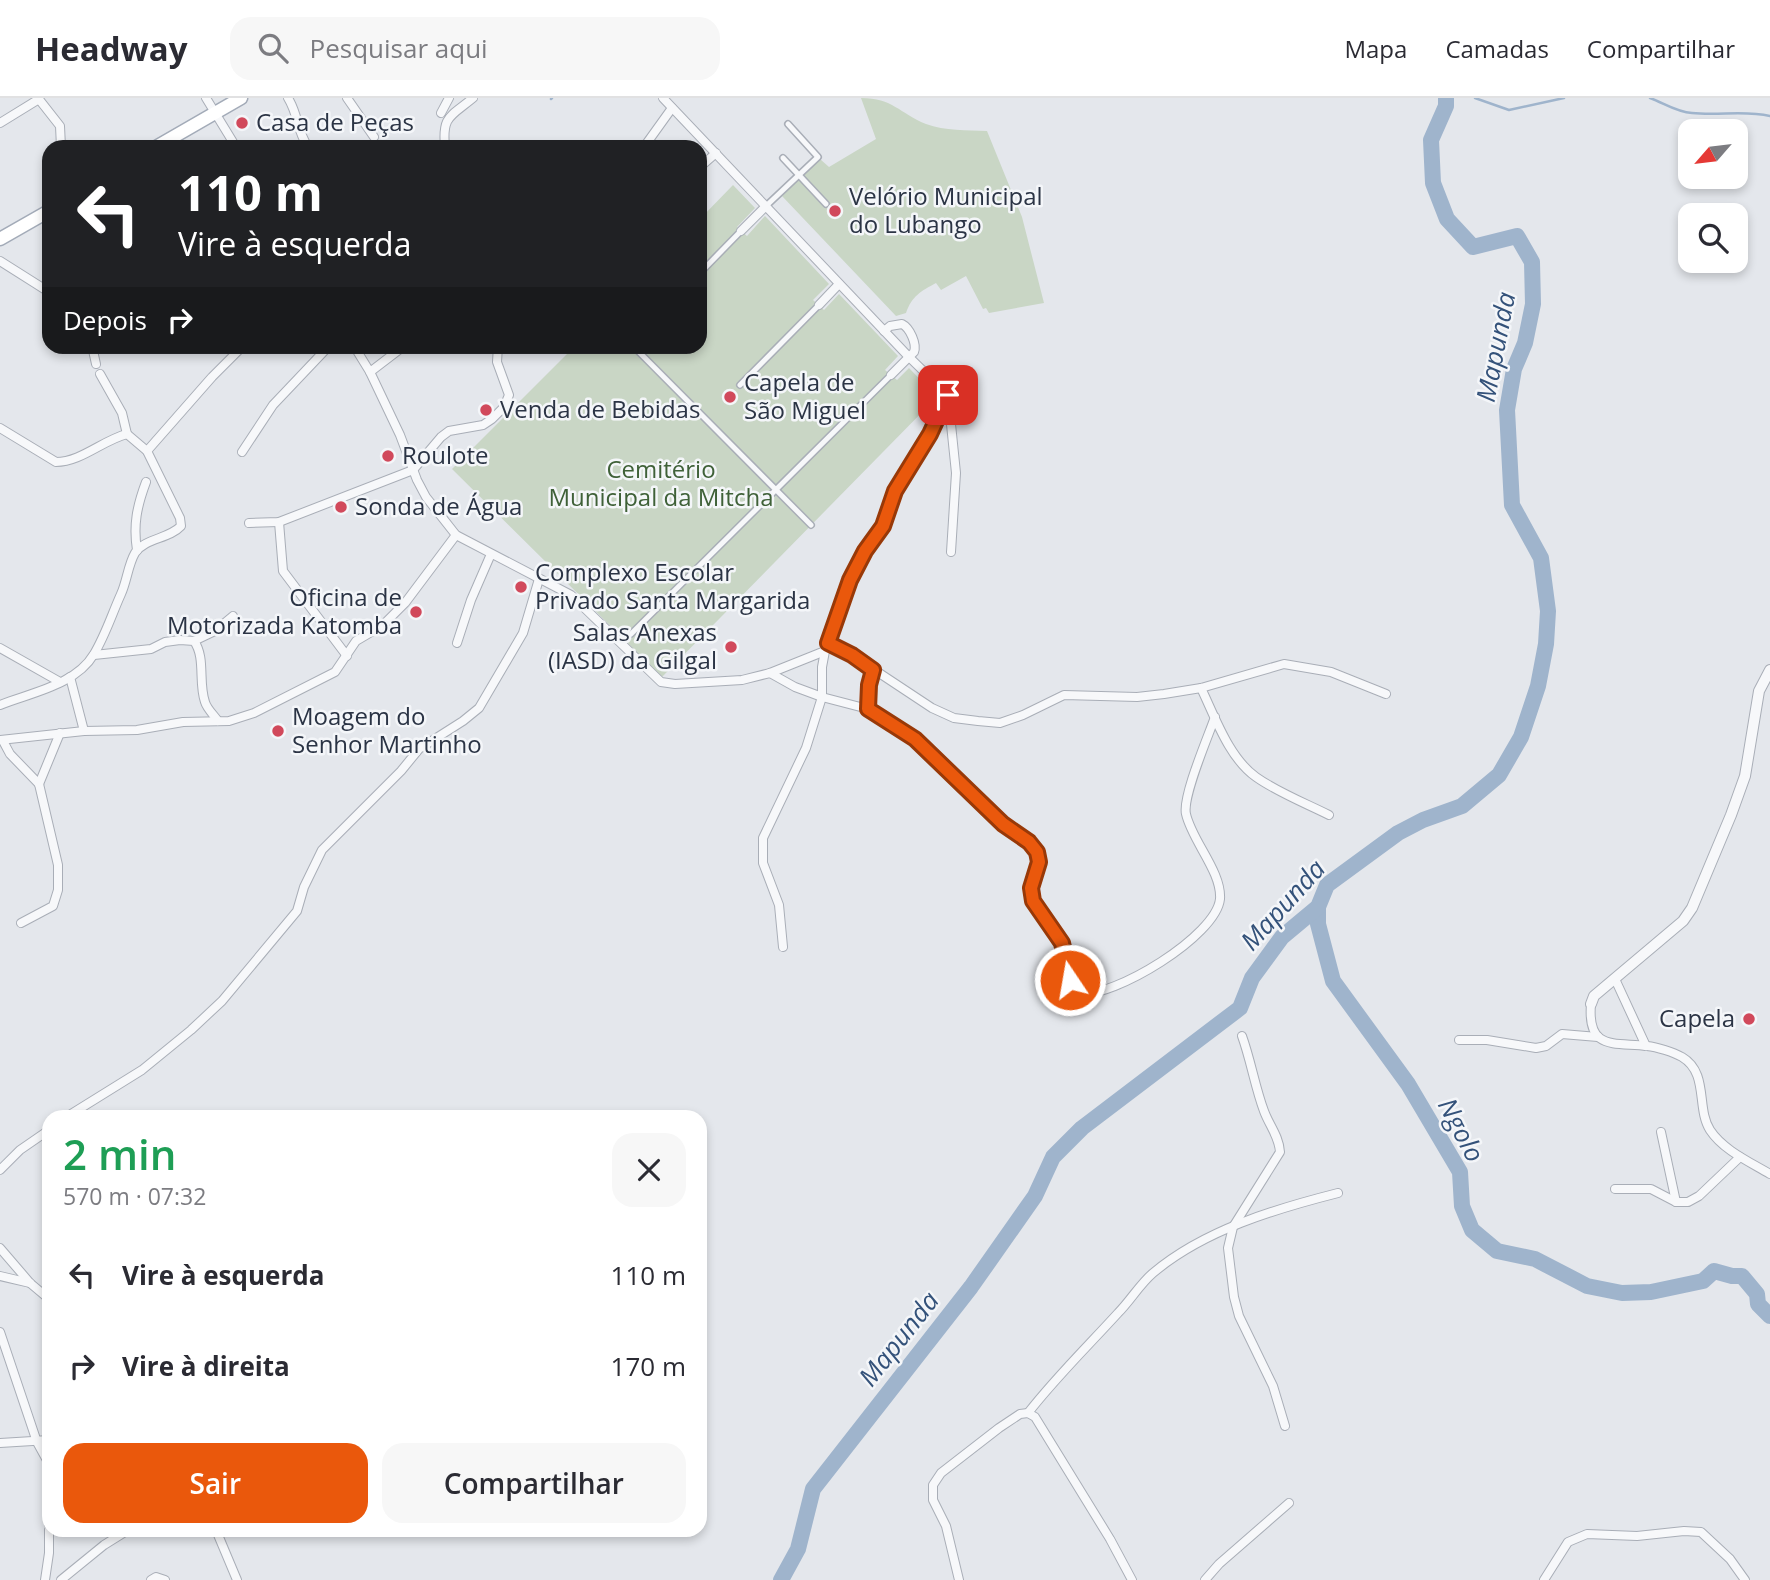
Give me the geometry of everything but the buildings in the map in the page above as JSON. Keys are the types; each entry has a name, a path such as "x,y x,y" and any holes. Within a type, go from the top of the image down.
{"main road":[{"path":"168,140 241,98"},
{"path":"0,239 42,215"}],"street":[{"path":"0,122 39,98 60,126 61,140"},
{"path":"206,98 232,140"},
{"path":"288,98 298,115 299,130 304,140"},
{"path":"347,98 374,137"},
{"path":"441,113 449,98"},
{"path":"444,140 446,123 473,98"},
{"path":"663,98 704,140"},
{"path":"649,140 673,108"},
{"path":"707,266 818,157 788,124"},
{"path":"707,144 909,358 948,395 956,473 951,552"},
{"path":"707,161 716,153"},
{"path":"783,158 826,204"},
{"path":"0,261 42,288"},
{"path":"740,385 839,284"},
{"path":"631,634 909,358 916,348 906,326 898,323 884,331"},
{"path":"94,354 96,364"},
{"path":"146,451 235,354"},
{"path":"242,452 273,405 321,354"},
{"path":"359,354 400,435 426,497 456,535 571,595 661,682 675,684 742,680 769,673 826,647 852,655 932,708 954,718 1000,723 1064,695 1137,697 1201,688 1284,664 1331,672 1386,694"},
{"path":"370,372 394,354"},
{"path":"249,523 279,522 413,470 440,437 455,429 483,425 504,407 509,395 498,354"},
{"path":"641,354 811,525"},
{"path":"100,373 122,413 127,434 146,451 180,518 181,526 174,533 145,544 137,550"},
{"path":"783,947 779,905 763,863 763,838 806,748 822,697 822,667 826,647 850,580 865,551 883,526 895,491 930,434 948,395"},
{"path":"0,428 56,462 74,459 127,434"},
{"path":"0,705 70,677 94,655 137,550 135,516 146,482"},
{"path":"279,522 283,571 347,656"},
{"path":"21,923 54,906 58,890 58,865 39,785 1,741 84,731 137,730 183,722 239,720 335,672 356,641 383,625 404,603 456,535"},
{"path":"457,643 471,600 491,554"},
{"path":"78,1110 142,1070 222,1001 297,911 304,887 322,850 401,771 419,748 452,729 480,708 523,633 539,579"},
{"path":"94,655 151,649 165,642 194,641 215,631 233,616"},
{"path":"194,641 201,650 205,703 218,721"},
{"path":"0,648 60,682"},
{"path":"868,709 873,670"},
{"path":"1598,1037 1590,1015 1594,996 1683,921 1692,908 1745,776 1759,691 1770,670"},
{"path":"769,673 822,697 868,709 915,739 1003,824 1029,842 1037,852 1039,862 1031,888 1033,901 1062,943 1070,980 1078,994 1083,995 1100,992 1155,965 1203,929 1216,911 1220,898 1217,882 1185,813 1186,798 1214,717"},
{"path":"70,677 84,731"},
{"path":"1201,688 1214,717 1242,765 1256,777 1329,815"},
{"path":"39,785 60,733"},
{"path":"1615,979 1646,1046"},
{"path":"1459,1040 1487,1040 1536,1048 1546,1046 1562,1034 1598,1037 1618,1046 1646,1046 1683,1058 1693,1068 1703,1095 1704,1118 1710,1130 1740,1157 1770,1174"},
{"path":"1242,1036 1264,1111 1279,1141 1280,1152 1233,1227 1228,1248 1239,1316 1273,1386 1285,1426"},
{"path":"1661,1132 1675,1202"},
{"path":"0,1170 20,1150 42,1135"},
{"path":"1615,1189 1651,1189 1675,1202 1688,1202 1699,1196 1740,1157"},
{"path":"1028,1413 1152,1273 1184,1252 1233,1227 1294,1204 1338,1193"},
{"path":"0,1248 42,1293"},
{"path":"0,1276 30,1283"},
{"path":"0,1332 42,1451"},
{"path":"959,1580 946,1526 933,1500 933,1485 941,1473 999,1428 1020,1414 1028,1413 1035,1417 1132,1580"},
{"path":"0,1443 42,1441"},
{"path":"1205,1580 1219,1564 1289,1503"},
{"path":"1544,1580 1568,1542 1587,1534 1637,1536 1684,1531 1702,1532 1730,1559 1745,1580"},
{"path":"45,1580 49,1537"},
{"path":"61,1580 117,1537"},
{"path":"219,1537 237,1580"},
{"path":"151,1580 156,1577 165,1580"}],"green space":[{"path":"861,98 889,103 933,126 987,131 1022,217 1044,303 989,313 986,308 983,309 966,276 941,290 936,283 914,298 906,313 896,316 782,196 820,159 829,167 876,139"},
{"name":"Cemitério Municipal da Mitcha","path":"733,185 755,208 737,227 747,236 765,216 829,284 813,300 824,310 839,294 898,356 885,370 897,380 909,368 937,397 662,677 452,469 567,354 707,354 707,212"}],"waterway":[{"name":"Mapunda","path":"781,1580 798,1549 813,1489 971,1287 1035,1196 1053,1157 1082,1128 1240,1008 1252,978 1282,937 1318,907 1327,885 1398,833 1423,820 1462,806 1499,775 1521,737 1538,686 1546,644 1548,611 1541,558 1512,505 1507,410 1514,369 1525,343 1533,304 1532,262 1517,236 1473,247 1447,219 1433,183 1431,140 1446,106 1446,98"},
{"path":"1475,98 1509,110 1564,98"},
{"path":"1650,98 1686,112 1770,116"},
{"name":"Ngolo","path":"1318,907 1318,924 1333,981 1408,1084 1460,1172 1462,1206 1472,1230 1497,1251 1535,1259 1587,1286 1622,1293 1651,1292 1703,1281 1714,1271 1742,1276 1757,1294 1758,1304 1770,1316"}],"place":[{"name":"Casa de Peças","path":"242,123"},
{"name":"Velório Municipal do Lubango","path":"835,211"},
{"name":"Capela de São Miguel","path":"730,397"},
{"name":"Venda de Bebidas","path":"486,410"},
{"name":"Roulote","path":"388,456"},
{"name":"Sonda de Água","path":"341,507"},
{"name":"Complexo Escolar Privado Santa Margarida","path":"521,587"},
{"name":"Oficina de Motorizada Katomba","path":"416,612"},
{"name":"Salas Anexas (IASD) da Gilgal","path":"731,647"},
{"name":"Moagem do Senhor Martinho","path":"278,731"},
{"name":"Capela","path":"1749,1019"}],"route":[{"path":"948,395 930,434 895,491 883,526 865,551 850,580 828,643 873,670 868,709 915,739 950,775 1003,824 1029,842 1037,852 1039,862 1031,888 1033,901 1062,943 1070,980"}]}
